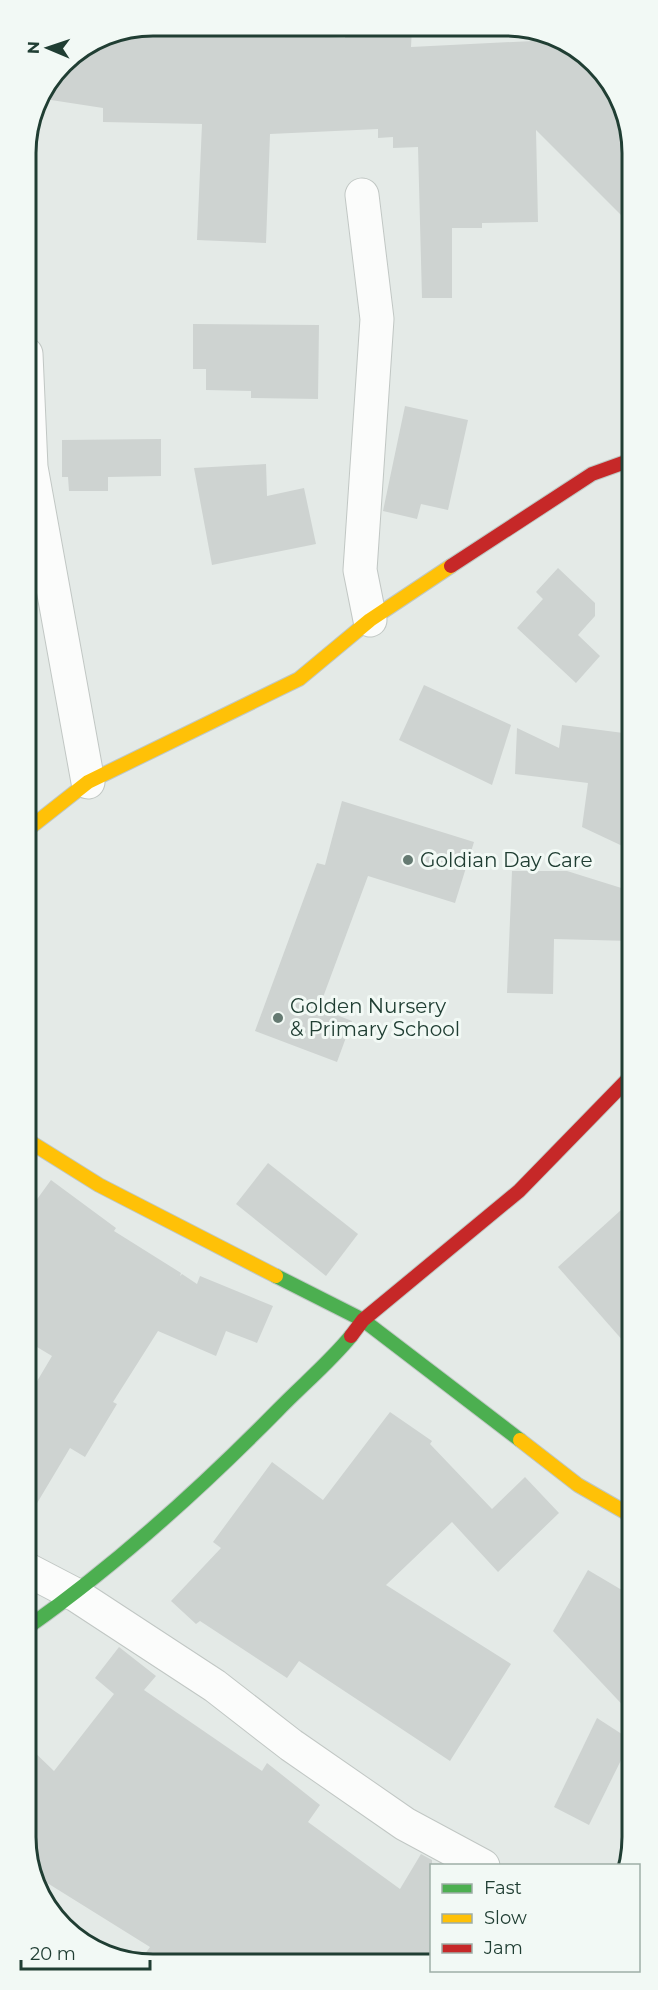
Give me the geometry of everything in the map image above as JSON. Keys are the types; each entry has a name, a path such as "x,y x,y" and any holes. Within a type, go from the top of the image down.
{"street":[{"path":"362,195 377,319 360,570 370,620"},
{"path":"36,823 88,782 299,679 370,620 592,474 622,463"},
{"path":"36,495 88,782"},
{"path":"36,1622 75,1595 168,1519 348,1339 363,1320 519,1191 622,1085"},
{"path":"36,1146 99,1185 363,1320 578,1485 622,1510"},
{"path":"36,1574 75,1595 215,1686 291,1745 405,1824 479,1864"}],"building":[{"path":"153,36 345,38 345,36 412,36 411,47 538,41 557,48 576,60 598,82 610,101 620,130 622,146 622,216 536,130 538,222 482,223 482,228 452,228 452,298 422,298 418,147 393,148 393,137 378,138 378,129 270,134 266,243 197,240 202,124 103,122 103,108 49,100 63,78 78,78 78,63 82,60 108,45 130,38"},
{"path":"193,324 319,325 318,399 251,398 251,391 206,390 206,369 193,369"},
{"path":"405,406 468,420 448,510 421,504 417,519 383,511"},
{"path":"161,439 161,476 108,477 108,491 69,491 68,477 62,477 62,440"},
{"path":"266,464 267,496 304,488 316,544 212,565 194,468"},
{"path":"558,568 595,603 595,616 578,635 600,656 576,683 517,628 543,599 536,592"},
{"path":"424,685 511,725 492,785 399,740"},
{"path":"562,725 622,733 622,846 582,827 588,783 515,774 517,728 559,748"},
{"path":"342,801 474,842 455,903 368,876 319,1008 352,1021 337,1062 255,1031 317,863 325,865"},
{"path":"512,871 567,871 622,888 622,941 554,939 553,994 507,993"},
{"path":"268,1163 358,1234 326,1276 236,1204"},
{"path":"51,1180 116,1228 114,1231 181,1273 180,1276 182,1274 197,1284 200,1276 273,1306 257,1343 226,1331 216,1356 158,1331 113,1402 117,1404 85,1457 70,1448 36,1505 36,1383 52,1356 36,1346 36,1201"},
{"path":"622,1209 622,1340 558,1267"},
{"path":"390,1412 432,1441 430,1444 492,1509 525,1477 559,1513 498,1572 452,1522 386,1585 511,1664 450,1761 299,1661 287,1678 200,1621 196,1624 171,1601 221,1548 213,1542 272,1462 323,1500"},
{"path":"588,1570 622,1590 622,1704 553,1631"},
{"path":"119,1647 156,1676 144,1690 262,1771 267,1763 320,1805 308,1822 400,1889 421,1854 432,1860 430,1864 430,1954 145,1953 150,1947 45,1882 36,1844 36,1754 54,1771 114,1694 95,1678"},
{"path":"597,1718 622,1734 622,1758 589,1825 554,1807"}],"traffic: fast":[{"path":"276,1276 363,1320 520,1440"},
{"path":"36,1621 126,1551 188,1497 351,1336"}],"traffic: slow":[{"path":"36,823 88,782 299,679 370,620 451,566"},
{"path":"36,1146 99,1185 276,1276"},
{"path":"520,1440 578,1485 622,1510"}],"traffic: jam":[{"path":"451,566 592,474 622,463"},
{"path":"351,1336 363,1320 519,1191 622,1085"}],"place":[{"name":"Goldian Day Care","path":"408,860"},
{"name":"Golden Nursery & Primary School","path":"278,1018"}]}
